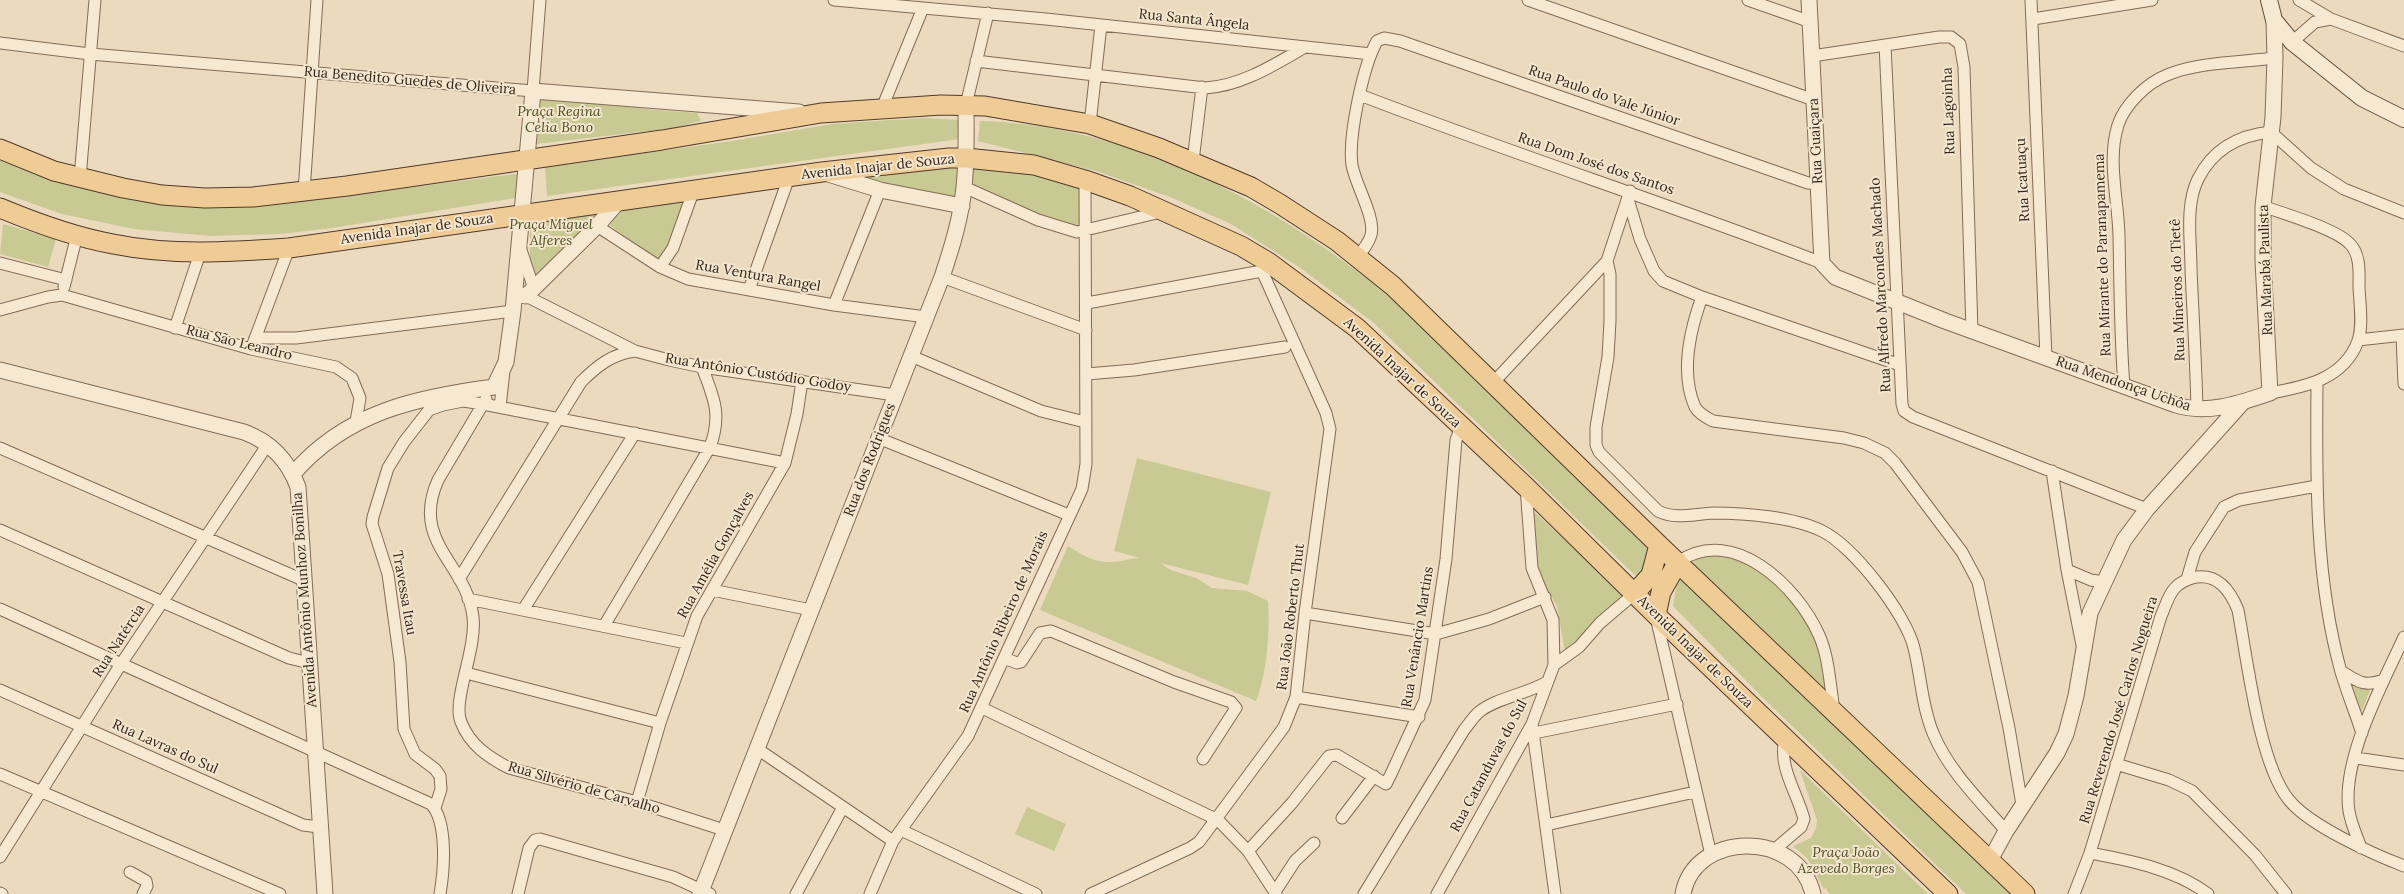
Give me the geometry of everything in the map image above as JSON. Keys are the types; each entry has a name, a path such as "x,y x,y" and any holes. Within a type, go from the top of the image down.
{"main road":[{"path":"2269,0 2274,20 2292,42 2362,98 2404,119"},
{"path":"0,149 46,168 80,178 154,194 205,198 253,197 304,192 821,114 882,108 966,104 1090,124 1193,161 1251,187 1280,204 1357,258 1405,298 1659,546 1678,562 2024,894"},
{"name":"Avenida Inajar de Souza","path":"0,208 77,235 112,244 153,250 200,253 289,248 885,164 966,158 1034,165 1086,180 1166,211 1265,266 1357,328 1526,487 1634,594 1948,894"},
{"path":"1634,594 1652,575 1659,546"},
{"path":"1656,615 1660,592 1678,562"}],"street":[{"path":"80,178 96,0"},
{"path":"304,192 317,0"},
{"path":"533,91 540,0"},
{"name":"Rua Santa Ângela","path":"834,0 988,13 1371,54"},
{"path":"1528,0 1814,100"},
{"path":"1748,0 1811,22"},
{"name":"Rua Guaiçara","path":"1809,0 1822,263"},
{"name":"Rua Icatuaçu","path":"2031,0 2034,19 2035,124 2046,357"},
{"path":"2034,19 2152,0"},
{"path":"2302,2 2331,19 2404,46"},
{"path":"2302,2 2310,15 2307,27"},
{"path":"882,108 923,8"},
{"name":"Rua dos Rodrigues","path":"704,892 724,830 942,277 956,236 964,187 966,104 988,13"},
{"path":"2276,58 2281,50 2307,27 2322,19 2331,19"},
{"name":"Rua Marabá Paulista","path":"2270,393 2263,261 2263,206 2276,58 2274,20"},
{"path":"1090,124 1101,25"},
{"name":"Rua Lagoinha","path":"1812,56 1946,37 1955,39 1960,44 1964,67 1972,331"},
{"name":"Rua Paulo do Vale Júnior","path":"1371,54 1379,39 1400,41 1808,183 1818,184"},
{"name":"Rua Benedito Guedes de Oliveira","path":"0,43 90,54 821,114"},
{"name":"Rua Alfredo Marcondes Machado","path":"1885,45 1902,404 1904,411 1913,417 2146,509"},
{"path":"976,61 1202,87 1230,84 1275,64 1305,47"},
{"path":"1357,258 1367,245 1372,230 1352,164 1352,146 1360,95 1371,54"},
{"name":"Rua Mirante do Paranapamema","path":"2124,386 2119,233 2113,150 2118,124 2123,113 2140,93 2167,74 2199,67 2276,58"},
{"path":"1193,161 1202,87"},
{"name":"Rua Silvério de Carvalho","path":"533,91 520,246 525,292 513,311 506,362 494,387 438,480 429,511 431,531 468,599 473,616 474,633 459,705 460,720 476,747 491,759 526,774 637,802 724,830"},
{"name":"Rua Dom José dos Santos","path":"1360,95 1629,195 1822,263"},
{"path":"2271,132 2311,168 2344,189 2404,213"},
{"name":"Rua Mineiros do Tietê","path":"2197,410 2190,216 2194,193 2203,170 2229,144 2242,137 2271,132"},
{"path":"822,172 880,190 962,206"},
{"path":"748,290 789,177"},
{"name":"Rua Antônio Ribeiro de Morais","path":"870,894 893,841 968,736 1084,479 1087,374 1086,180"},
{"path":"964,187 1038,220 1077,232 1148,213 1166,211"},
{"path":"834,305 880,190"},
{"path":"660,268 673,248 693,192"},
{"path":"1492,384 1607,261 1629,195"},
{"path":"1629,195 1640,239 1658,277 1702,297 1900,365"},
{"path":"525,292 597,226 617,203"},
{"name":"Rua Mendonça Uchôa","path":"1822,263 1835,277 1972,331 2176,406 2197,410 2226,407 2326,378 2348,361 2358,340 2359,271 2356,252 2352,245 2342,236 2263,206"},
{"name":"Rua Ventura Rangel","path":"597,226 660,268 688,279 834,305 926,317"},
{"path":"62,295 77,235"},
{"path":"289,248 253,343 513,311"},
{"path":"175,328 200,253"},
{"path":"1607,261 1610,274 1610,330 1608,357 1596,427 1596,445 1599,452 1658,511 1669,516 1739,513 1788,521 1822,531 1845,547 1889,599 1907,627 1914,647 1923,698 1933,733 1941,749 1958,774 2006,830"},
{"path":"0,263 66,280"},
{"path":"1087,303 1265,266"},
{"name":"Rua João Roberto Thut","path":"1091,894 1200,842 1284,728 1296,698 1330,423 1265,266"},
{"path":"942,277 1086,330"},
{"name":"Rua Antônio Custódio Godoy","path":"525,292 635,351 702,367 895,395"},
{"name":"Rua São Leandro","path":"0,310 62,295 175,328 253,343 336,367 352,378 360,398 356,422"},
{"path":"1702,297 1694,318 1688,363 1690,386 1696,408 1703,415 1713,421 1844,438 1885,453 1930,508 1962,552 1978,582 1987,617 2022,805"},
{"path":"2358,340 2403,336 2404,384"},
{"path":"1087,374 1134,370 1285,347"},
{"path":"458,580 580,382 608,358 623,352 635,351"},
{"path":"911,356 1041,411 1086,422"},
{"path":"500,407 506,362"},
{"path":"604,626 710,447 717,430 718,415 702,367"},
{"name":"Avenida Antônio Munhoz Bonilha","path":"0,370 244,432 268,444 284,459 298,487 319,827 325,894"},
{"name":"Rua Amélia Gonçalves","path":"637,802 660,723 686,643 697,616 784,463 802,381"},
{"path":"2317,382 2317,486 2322,563 2341,671 2362,732"},
{"path":"293,474 319,448 356,422 398,406 494,387"},
{"name":"Travessa Itau","path":"435,808 441,789 440,776 435,769 415,754 404,729 400,662 388,574 372,524 372,518 388,468 404,442 429,410 462,401 483,404"},
{"path":"1989,862 2006,830 2057,754 2066,734 2076,696 2090,613 2124,540 2146,509 2243,402"},
{"path":"483,404 784,463"},
{"name":"Rua Venâncio Martins","path":"1374,776 1386,784 1420,717 1425,700 1446,559 1456,440 1461,427"},
{"path":"523,610 634,433"},
{"path":"878,438 1069,515"},
{"name":"Rua Natércia","path":"1,855 122,664 268,444"},
{"path":"0,448 303,580"},
{"path":"2052,471 2067,570 2083,652"},
{"path":"2187,580 2195,552 2224,507 2239,500 2317,486"},
{"name":"Rua Catanduvas do Sul","path":"1436,894 1533,729 1554,665 1555,634 1545,597 1532,568 1526,487"},
{"path":"0,530 289,658 309,663"},
{"path":"1678,562 1689,555 1704,551 1737,555 1762,566 1784,582 1803,606 1820,636 1834,712"},
{"path":"2067,570 2082,577 2104,582"},
{"path":"2187,580 2200,576 2211,578 2223,584 2232,596 2238,610 2262,734 2272,766 2289,800 2326,828 2361,848 2404,866"},
{"name":"Rua Reverendo José Carlos Nogueira","path":"2074,894 2090,853 2162,616 2175,587 2187,580"},
{"path":"712,590 811,610"},
{"path":"1554,665 1579,647 1600,623 1634,594"},
{"path":"1305,613 1436,634 1489,619 1545,597"},
{"path":"468,599 686,643"},
{"path":"0,609 427,802 435,808 440,823 444,863 440,894"},
{"path":"1656,615 1695,792 1711,855"},
{"path":"1004,658 1017,663 1020,662 1040,632 1051,631 1174,682 1231,702 1236,708 1203,759"},
{"path":"2361,848 2349,810 2350,779 2362,732 2404,637"},
{"path":"2341,671 2357,682 2371,685 2384,680"},
{"path":"466,673 660,723"},
{"path":"1364,894 1464,730 1479,712 1548,682"},
{"name":"Rua Lavras do Sul","path":"0,690 303,825 319,827"},
{"path":"1296,698 1420,717"},
{"path":"1555,894 1533,729 1676,704"},
{"path":"982,708 1218,820 1248,851 1276,893 1295,861 1314,843"},
{"path":"1774,850 1797,831 1804,819 1784,764 1782,750 1785,739"},
{"path":"756,748 893,841"},
{"path":"1248,851 1292,803 1329,756 1333,754 1374,776 1342,818"},
{"path":"2356,758 2404,765"},
{"path":"2116,764 2169,780 2192,791 2255,855 2286,894"},
{"path":"0,774 40,793 199,858 280,894"},
{"path":"1546,825 1695,792"},
{"path":"796,894 843,807"},
{"path":"901,830 1036,894"},
{"path":"518,894 529,848 535,840 546,839 673,878 704,892"},
{"path":"1682,894 1694,870 1711,855 1731,847 1753,845 1774,850 1790,860 1803,874 1813,894"},
{"path":"2090,853 2157,869 2183,879 2208,894"},
{"path":"130,872 146,882 147,886 143,894"}],"green space":[{"name":"Praça Regina Celia Bono","path":"539,95 655,110 697,113 701,121 674,128 536,144"},
{"path":"923,118 961,120 960,139 547,196 545,167 732,141 832,124"},
{"path":"980,121 1038,126 1095,138 1150,155 1203,178 1255,204 1353,268 1425,326 1656,545 1641,581 1375,324 1302,269 1231,224 1170,197 1096,171 978,141"},
{"path":"0,155 73,184 103,193 178,206 208,207 268,204 523,173 521,197 332,228 281,234 211,236 134,229 62,214 0,192"},
{"path":"971,158 1085,180 1085,230 1077,231 964,187"},
{"path":"958,167 960,198 934,196 865,179 876,174 898,169"},
{"path":"686,196 675,233 657,261 606,222 636,202"},
{"name":"Praça Miguel Alferes","path":"606,206 564,251 534,279 530,265 530,214"},
{"path":"3,224 56,239 48,267 0,254"},
{"path":"1137,458 1271,492 1248,585 1160,563 1171,570 1196,578 1212,588 1247,591 1268,601 1267,652 1263,678 1256,701 1040,610 1068,546 1094,560 1106,562 1140,558 1114,551"},
{"path":"1534,512 1624,594 1565,652 1557,606 1535,570"},
{"path":"1704,551 1762,566 1820,636 1834,712 1687,571"},
{"path":"1685,576 2012,894 1966,894 1764,699 1673,606 1677,584"},
{"path":"2348,683 2370,690 2361,713"},
{"name":"Praça João Azevedo Borges","path":"1800,770 1928,894 1829,894 1826,888 1824,889 1807,858 1793,846 1811,838 1816,828 1817,820"},
{"path":"1027,807 1066,824 1054,851 1015,834"}]}
